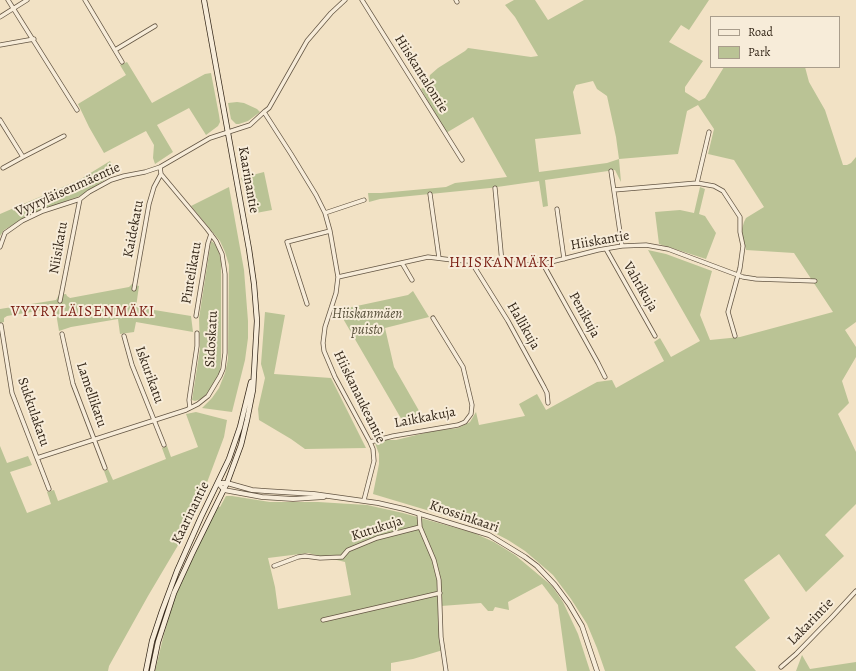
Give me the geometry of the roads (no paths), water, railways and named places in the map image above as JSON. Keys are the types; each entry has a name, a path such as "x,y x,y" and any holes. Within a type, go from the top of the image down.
{"main road":[{"name":"Kaarinantie","path":"152,671 160,635 174,593 224,490 241,445 253,390 257,321 254,284 204,0"},
{"name":"Kaarinantie","path":"146,671 157,626 176,571 229,460 254,364"}],"street":[{"path":"8,0 34,39 77,110"},
{"path":"0,17 27,0"},
{"path":"85,0 122,62"},
{"path":"228,132 250,125 269,108 307,41 343,0"},
{"name":"Hiiskantalontie","path":"362,0 462,160"},
{"path":"115,50 155,26"},
{"path":"0,45 34,39"},
{"name":"Hiiskanaukeantie","path":"269,108 264,112 303,172 325,213 330,231 338,277 336,293 325,327 323,343 324,350 335,377 373,449 374,461 364,500"},
{"path":"0,120 23,157"},
{"name":"Vyyryläisenmäentie","path":"0,247 5,232 22,221 43,211 80,199 89,192 111,180 160,167 210,138 228,132"},
{"path":"697,183 709,132"},
{"path":"3,168 64,136"},
{"path":"160,167 161,174"},
{"path":"611,171 622,246"},
{"name":"Sidoskatu","path":"37,458 190,408 204,400 213,390 220,376 224,361 225,267 220,247 161,174"},
{"name":"Kaidekatu","path":"134,289 149,204 154,187 161,174"},
{"path":"614,190 697,183 721,189 726,194 740,220 740,232 743,246 738,276 728,312 735,336"},
{"path":"495,188 502,264"},
{"path":"430,194 439,258"},
{"name":"Niisikatu","path":"60,301 80,199"},
{"path":"325,213 364,200"},
{"path":"556,209 564,258"},
{"path":"307,304 287,242 330,231"},
{"name":"Pintelikatu","path":"196,316 208,243 211,234"},
{"name":"Hiiskantie","path":"338,277 402,263 422,257 531,265 543,264 622,246 646,245 661,247 738,276 756,279 815,281"},
{"name":"Vahtikuja","path":"606,249 655,336"},
{"name":"Hallikuja","path":"474,261 476,268 508,321 546,390 548,403"},
{"path":"402,263 412,280"},
{"name":"Penikuja","path":"543,264 605,377"},
{"name":"Laikkakuja","path":"370,442 393,436 458,425 465,422 471,414 472,405 463,367 433,318"},
{"name":"Sukkulakatu","path":"1,325 12,393 49,489"},
{"path":"190,408 189,400 197,333"},
{"name":"Lamellikatu","path":"62,334 73,384 105,468"},
{"name":"Iskurikatu","path":"124,336 132,365 164,445"},
{"path":"218,483 224,490"},
{"name":"Krossinkaari","path":"218,483 227,483 252,490 314,494 328,497 364,500 419,513 489,535 537,566 555,585 576,615 586,637 597,671"},
{"name":"Krossinkaari","path":"224,490 262,497 293,499 328,497"},
{"path":"419,513 420,527 434,560 439,580 441,637 446,671"},
{"name":"Kutukuja","path":"274,566 305,556 320,558 342,557 348,550 370,540 420,527"},
{"name":"Lakarintie","path":"781,667 832,618 856,591"},
{"path":"323,620 440,593"}],"district":[{"name":"HIISKANMÄKI","path":"502,263"},
{"name":"VYYRYLÄISENMÄKI","path":"83,312"}],"park label":[{"name":"Hiiskanmäen puisto","path":"367,324"}]}
